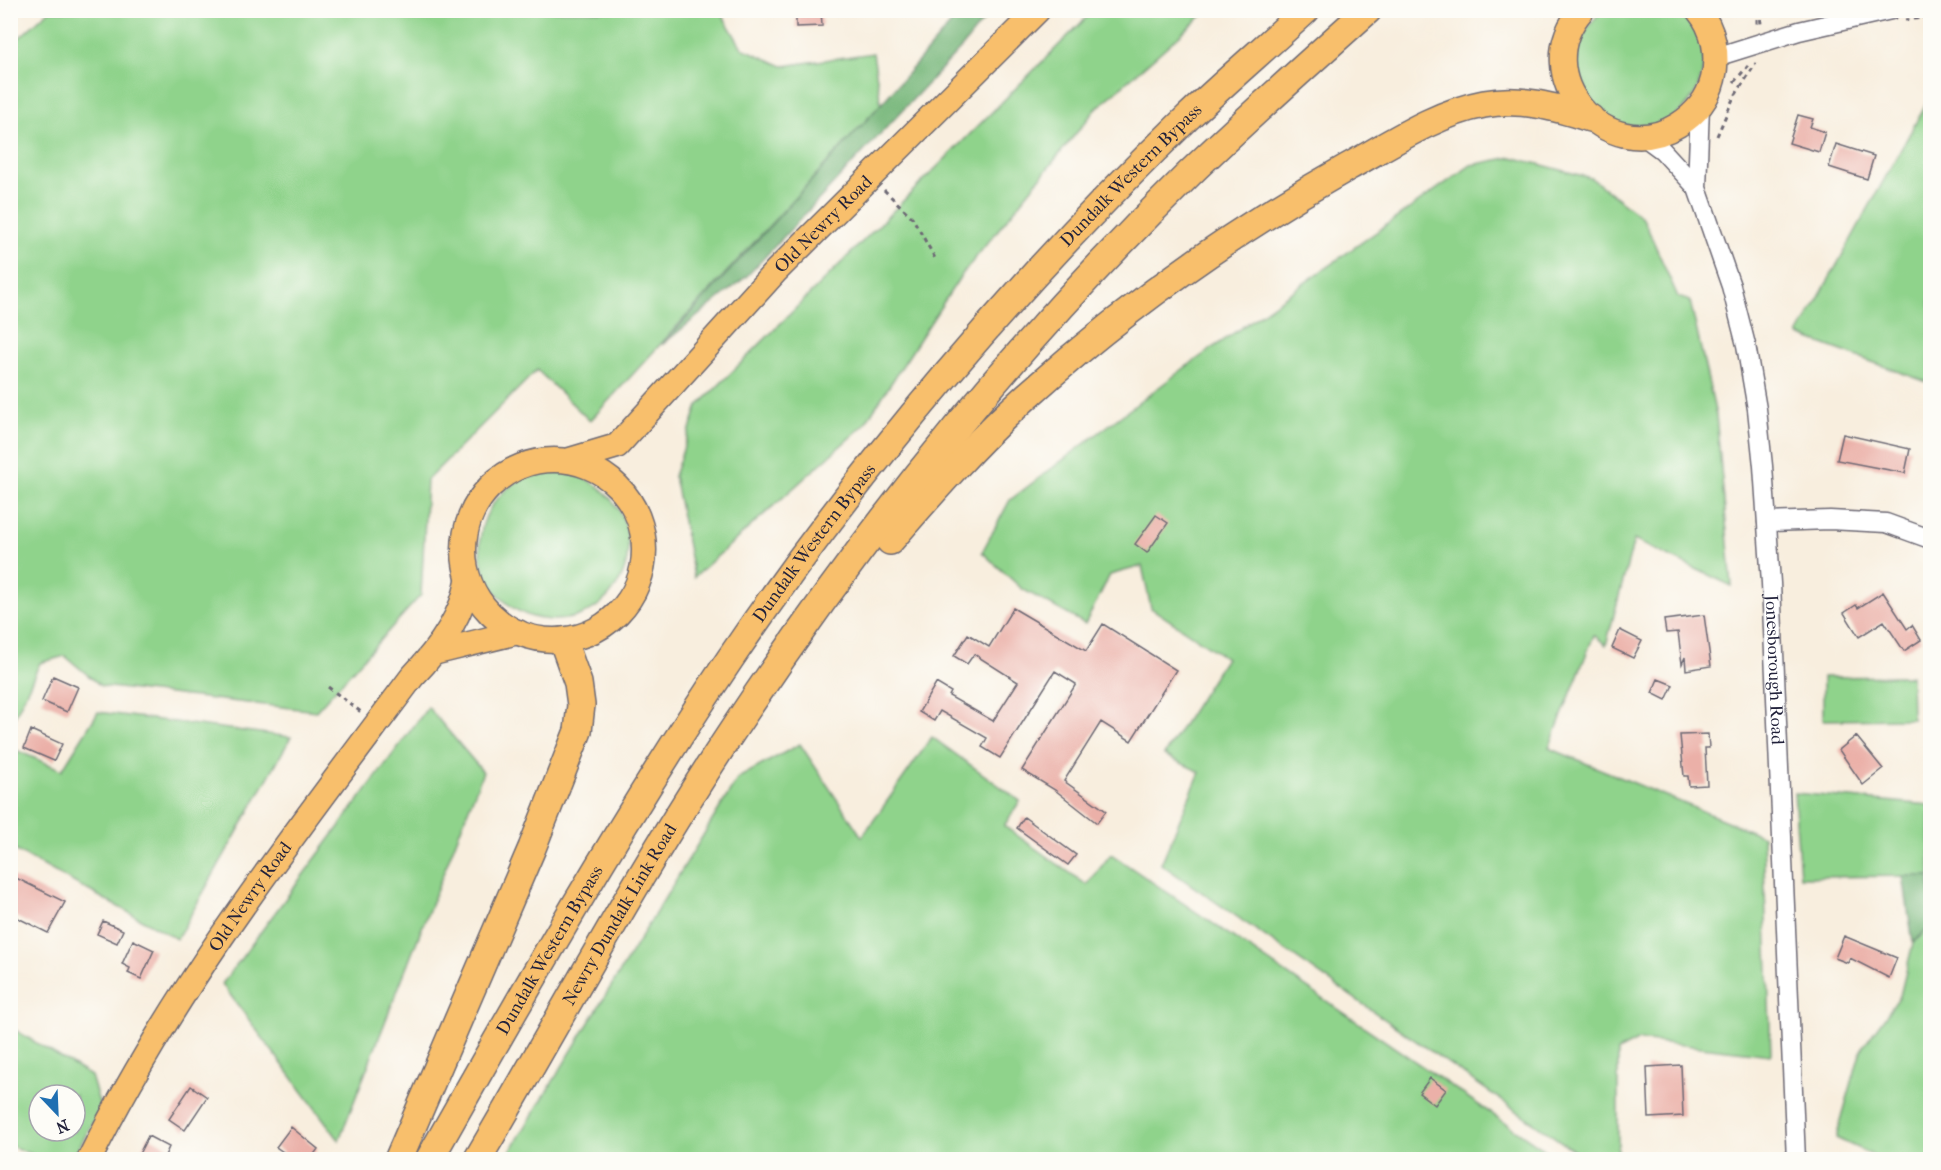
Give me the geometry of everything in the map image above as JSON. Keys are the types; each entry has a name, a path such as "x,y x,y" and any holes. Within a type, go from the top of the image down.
{"highway":[{"name":"Dundalk Western Bypass","path":"429,1160 616,835 732,656 848,498 944,379 1085,223 1187,119 1306,10"},
{"path":"771,674 858,554 956,430 1084,283 1189,175 1368,10"},
{"path":"771,674 931,494 1027,396 1162,286 1281,205 1397,140 1466,109 1485,104 1530,102 1590,118"},
{"path":"398,1160 532,848 578,731 581,705 578,682 563,641"},
{"name":"Newry Dundalk Link Road","path":"477,1160 644,870 771,674"}],"main road":[{"name":"Old Newry Road","path":"618,447 776,271 1038,10"},
{"path":"1582,10 1565,21 1565,79 1579,106 1590,118 1610,130 1643,136 1673,128 1688,118 1700,106 1712,84 1716,57 1713,35 1698,10"},
{"path":"570,460 600,471 622,489 638,513 645,541 644,570 633,596 615,618 591,634 563,641 533,639 506,628 484,608 468,581 463,550 469,519 484,491 509,471 538,460 570,460 618,447 622,489"},
{"name":"Old Newry Road","path":"88,1160 115,1107 217,941 412,677 437,652 466,596 468,581"},
{"path":"437,652 518,632"}],"street":[{"path":"1716,57 1799,31 1897,15"},
{"name":"Jonesborough Road","path":"1700,106 1697,188 1731,286 1746,345 1757,409 1767,522 1796,1160"},
{"name":"Jonesborough Road","path":"1643,136 1662,150 1697,188"},
{"path":"1767,522 1830,520 1886,523 1930,539"}],"path":[{"path":"1897,15 1930,17"},
{"path":"1716,146 1721,121 1759,59 1750,64 1732,84"},
{"path":"870,176 912,217 936,260"},
{"path":"328,687 377,724"}],"green space":[{"path":"49,11 720,11 742,48 783,66 873,53 881,104 590,421 537,370 427,480 421,595 316,711 101,686 65,656 40,663 11,725 11,45"},
{"path":"962,11 991,11 963,46 747,276 662,345 881,104"},
{"path":"1093,11 1207,11 1095,110 960,277 864,425 694,577 674,476 698,406"},
{"path":"1602,11 1677,11 1694,28 1703,50 1703,66 1697,90 1682,110 1660,124 1636,127 1614,120 1595,106 1582,86 1577,63 1583,37"},
{"path":"1930,97 1930,377 1927,382 1798,335"},
{"path":"1512,157 1591,178 1643,218 1678,297 1690,301 1716,415 1732,586 1634,540 1606,645 1594,635 1549,748 1763,836 1771,1055 1639,1040 1618,1051 1618,1159 1586,1159 1161,864 1200,772 1164,755 1226,658 1151,608 1142,566 1110,575 1085,624 1022,589 982,552 1010,500 1183,369 1471,165"},
{"path":"554,472 582,478 606,494 622,518 628,546 622,574 606,598 582,614 554,620 526,614 502,598 486,574 480,546 486,518 502,494 526,478"},
{"path":"1911,676 1912,719 1823,720 1823,677"},
{"path":"428,707 483,772 339,1140 222,984"},
{"path":"98,712 291,737 177,939 11,848 11,748 62,770"},
{"path":"932,737 1020,801 1004,826 1087,885 1111,854 1558,1159 505,1160 738,778 800,744 862,837"},
{"path":"1794,793 1930,805 1930,876 1800,877"},
{"path":"1903,876 1930,876 1930,927 1913,943"},
{"path":"1930,927 1930,1159 1881,1159 1836,1138 1861,1050 1900,996 1913,943"},
{"path":"10,1027 91,1076 101,1109 87,1133 87,1083 27,1083 27,1143 81,1143 72,1159 43,1159 11,1146"}],"building":[{"path":"796,10 821,10 822,26 796,27"},
{"path":"1798,115 1813,119 1810,127 1825,132 1819,152 1789,143"},
{"path":"1836,144 1874,156 1867,179 1829,167"},
{"path":"1843,434 1910,449 1905,473 1837,460"},
{"path":"1156,515 1168,523 1147,553 1135,544"},
{"path":"1883,592 1907,629 1912,625 1921,640 1904,651 1884,621 1859,637 1844,613 1856,605 1858,608"},
{"path":"1013,608 1086,651 1103,624 1176,670 1131,741 1101,722 1064,781 1106,811 1097,823 1055,790 1022,770 1076,684 1055,671 1000,758 982,747 987,738 940,711 934,721 919,712 936,683 951,692 949,696 993,721 1018,682 974,654 967,664 954,656 968,634 989,647"},
{"path":"1704,615 1711,666 1686,670 1685,657 1682,664 1678,632 1666,633 1664,620"},
{"path":"1620,630 1642,641 1633,658 1612,648"},
{"path":"53,676 78,687 67,712 42,701"},
{"path":"1658,679 1673,685 1666,700 1652,693"},
{"path":"31,730 62,744 54,761 24,748"},
{"path":"1708,734 1709,748 1705,748 1707,785 1689,786 1688,776 1684,776 1680,735"},
{"path":"1856,736 1883,769 1863,785 1839,750"},
{"path":"1024,817 1076,855 1068,865 1017,828"},
{"path":"10,875 65,902 48,933 10,914"},
{"path":"103,921 123,930 117,943 97,934"},
{"path":"1844,936 1897,958 1889,978 1850,958 1848,963 1835,958"},
{"path":"133,940 154,950 141,979 128,973 130,968 122,964"},
{"path":"1681,1065 1683,1116 1649,1118 1647,1067"},
{"path":"1430,1078 1446,1090 1435,1105 1419,1093"},
{"path":"191,1086 207,1097 185,1130 169,1119"},
{"path":"291,1127 318,1149 310,1160 278,1160 283,1152 276,1147"},
{"path":"148,1136 169,1147 163,1160 136,1160"}]}
